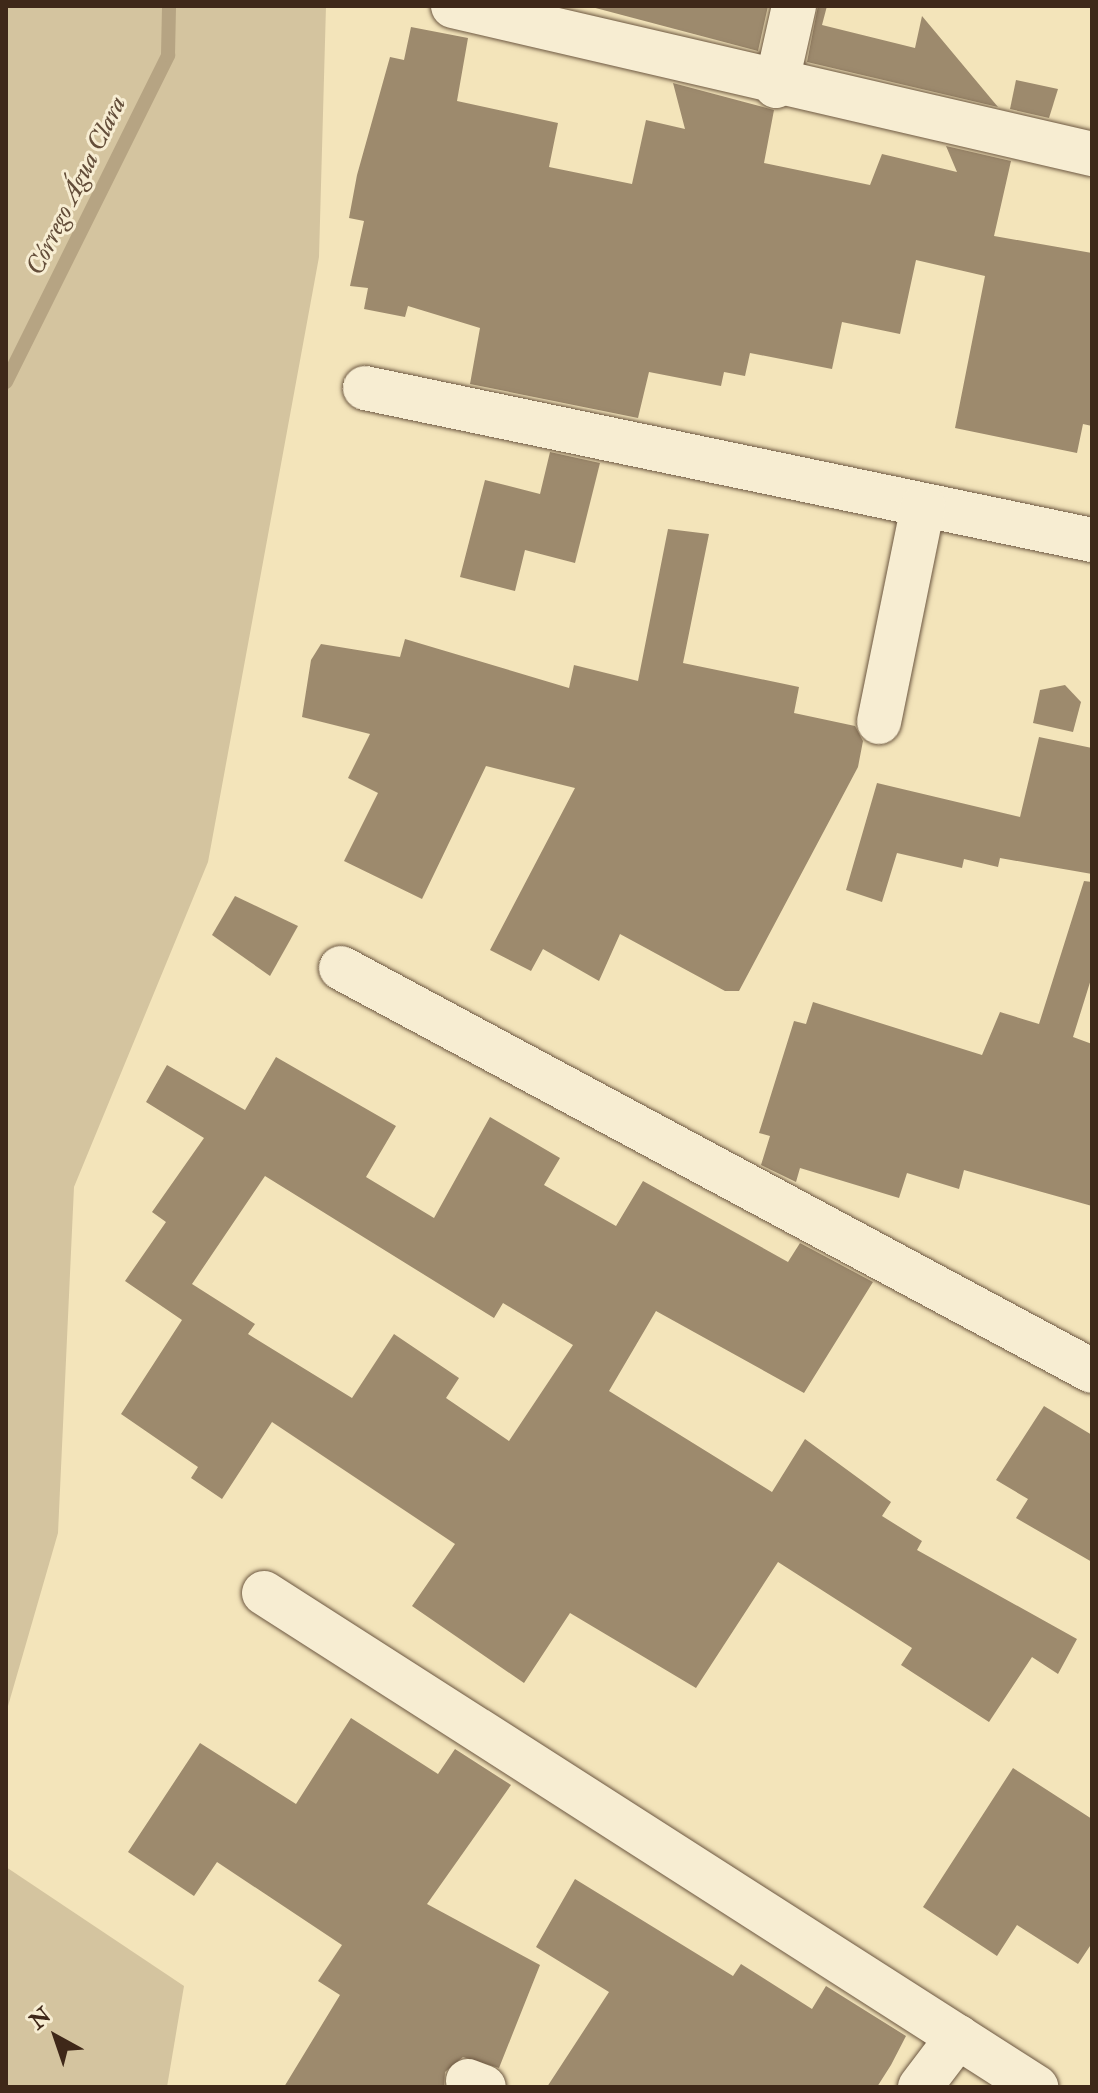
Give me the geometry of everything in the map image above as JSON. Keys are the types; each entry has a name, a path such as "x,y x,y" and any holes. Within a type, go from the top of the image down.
{"street":[{"path":"453,6 776,86 1092,154"},
{"path":"776,86 794,6"},
{"path":"365,388 1092,540"},
{"path":"879,722 923,505"},
{"path":"341,968 1092,1371"},
{"path":"264,1593 1036,2087"},
{"path":"920,2087 958,2037"}],"shaded area":[{"path":"6,6 326,6 319,257 208,862 74,1187 58,1533 6,1713"},
{"path":"6,1867 184,1986 167,2087 6,2087"}],"building":[{"path":"588,6 768,6 758,51"},
{"path":"818,6 827,6 822,25 915,48 922,16 998,107 807,62"},
{"path":"411,27 468,38 457,101 558,123 549,167 632,184 646,120 685,129 673,83 774,110 764,163 870,185 882,154 957,172 946,146 1011,161 994,236 1092,253 1092,426 1083,424 1077,453 955,428 985,276 916,260 900,334 842,322 832,369 750,353 745,376 724,372 721,386 649,372 638,418 470,384 480,328 408,306 405,317 364,309 368,288 350,286 364,221 349,218 357,175 390,57 404,60"},
{"path":"1016,80 1058,89 1049,118 1010,109"},
{"path":"550,452 600,463 575,563 525,550 515,591 460,577 485,480 540,494"},
{"path":"668,529 709,534 683,663 799,687 794,713 855,726 863,741 858,767 739,991 725,991 620,934 599,981 543,949 531,971 490,950 575,788 486,766 422,899 344,861 378,793 348,778 370,734 302,717 311,660 321,644 400,657 405,639 569,688 574,665 638,681"},
{"path":"1065,685 1081,702 1073,732 1033,723 1040,690"},
{"path":"1039,737 1092,748 1092,874 1000,858 998,867 964,859 962,868 897,853 882,902 846,890 877,783 1020,817"},
{"path":"1084,881 1092,882 1092,976 1073,1037 1092,1044 1092,1206 964,1170 959,1189 907,1173 899,1198 800,1168 796,1182 761,1165 770,1136 759,1133 794,1021 806,1024 813,1002 982,1055 1000,1012 1039,1024"},
{"path":"235,896 298,926 270,976 212,935"},
{"path":"276,1057 396,1126 366,1177 434,1218 490,1117 560,1158 544,1185 616,1226 643,1181 788,1262 800,1243 873,1282 804,1393 656,1311 609,1391 772,1492 805,1439 891,1502 882,1516 922,1541 917,1550 1077,1639 1058,1674 1032,1657 989,1722 901,1665 912,1648 778,1562 696,1688 570,1613 524,1683 412,1606 455,1544 272,1422 222,1499 191,1478 198,1467 121,1414 182,1320 125,1281 166,1222 152,1212 204,1138 146,1102 167,1065 245,1110","holes":["265,1176 494,1318 503,1303 573,1345 509,1441 446,1398 459,1378 394,1334 352,1398 248,1334 255,1324 192,1284"]},
{"path":"1044,1406 1092,1435 1092,1562 1016,1518 1028,1499 996,1480"},
{"path":"351,1718 438,1774 455,1749 511,1785 427,1904 540,1965 499,2068 463,2057 445,2072 444,2087 284,2087 340,1995 318,1981 342,1945 217,1862 194,1896 128,1852 200,1743 296,1804"},
{"path":"1013,1768 1092,1819 1092,1943 1078,1964 1017,1925 997,1956 923,1907"},
{"path":"575,1879 733,1976 741,1964 812,2009 826,1986 906,2036 877,2087 547,2087 609,1992 536,1947"}],"waterway":[{"name":"Córrego Água Clara","path":"6,382 168,55 169,6"}]}
